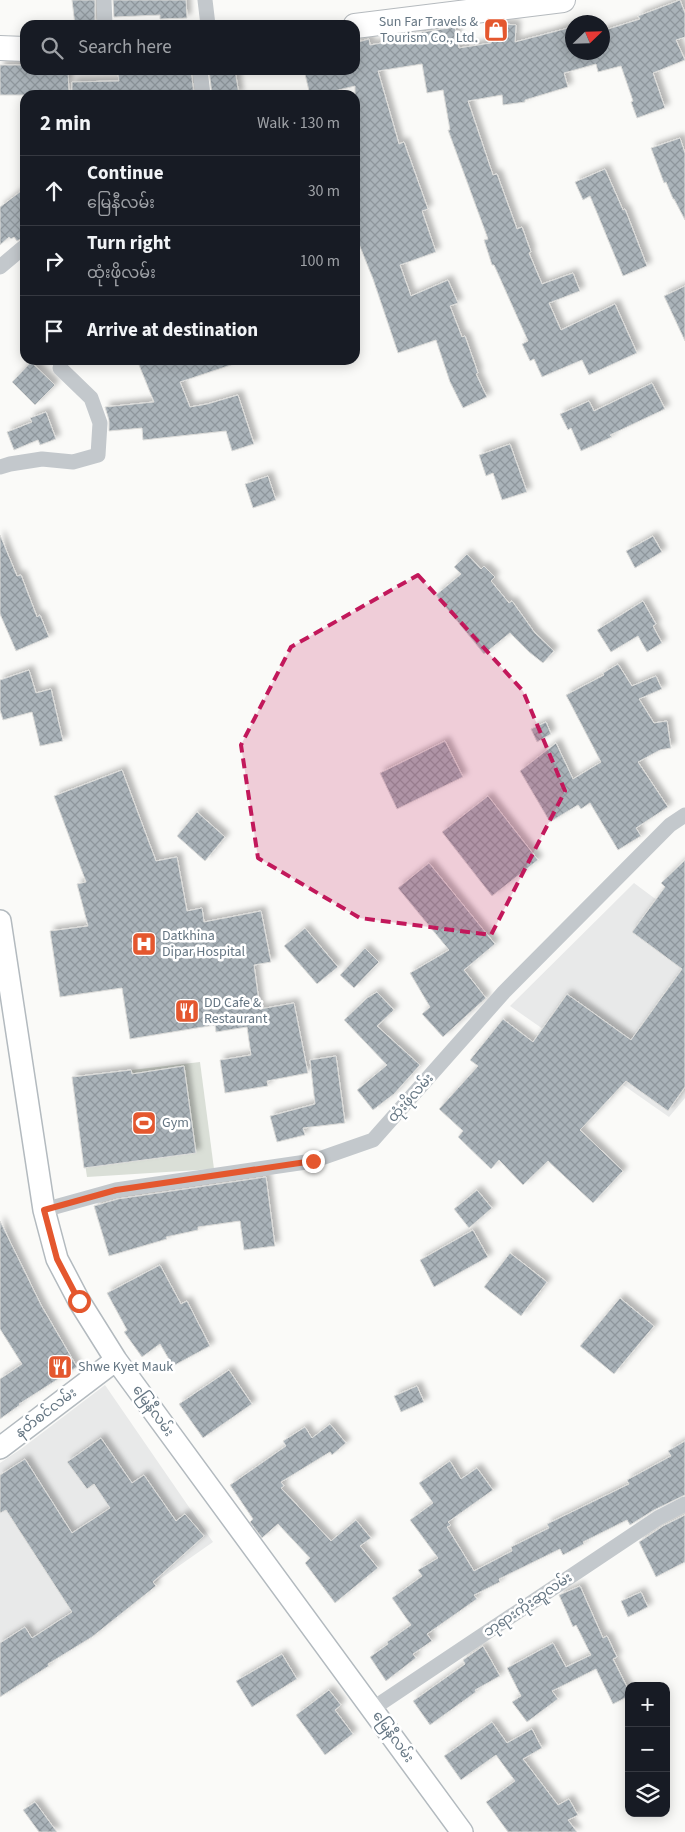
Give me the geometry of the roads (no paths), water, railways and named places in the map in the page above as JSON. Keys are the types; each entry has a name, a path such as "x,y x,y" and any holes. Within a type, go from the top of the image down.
{"main road":[{"path":"360,25 564,0"},
{"path":"0,48 20,49"},
{"name":"မြေနီလမ်း","path":"0,921 44,1210 57,1259 79,1301 116,1360 462,1832"},
{"name":"နတ်စင်လမ်း","path":"0,1448 116,1360"}],"street":[{"path":"104,0 105,20"},
{"path":"205,0 207,20"},
{"path":"201,75 202,90"},
{"path":"0,267 20,250"},
{"path":"0,467 42,459 73,462 98,455 100,423 91,398 60,368"},
{"name":"ထုံးဖိုလမ်း","path":"44,1210 116,1190 313,1161 373,1140 504,992 670,826 685,815"},
{"name":"ဘုရားကိုးဆူလမ်း","path":"372,1709 658,1518 685,1504"}],"place":[{"name":"Sun Far Travels & Tourism Co., Ltd.","path":"496,30"},
{"name":"Datkhina Dipar Hospital","path":"144,944"},
{"name":"DD Cafe & Restaurant","path":"187,1011"},
{"name":"Gym","path":"144,1123"},
{"name":"Shwe Kyet Mauk","path":"60,1367"}]}
